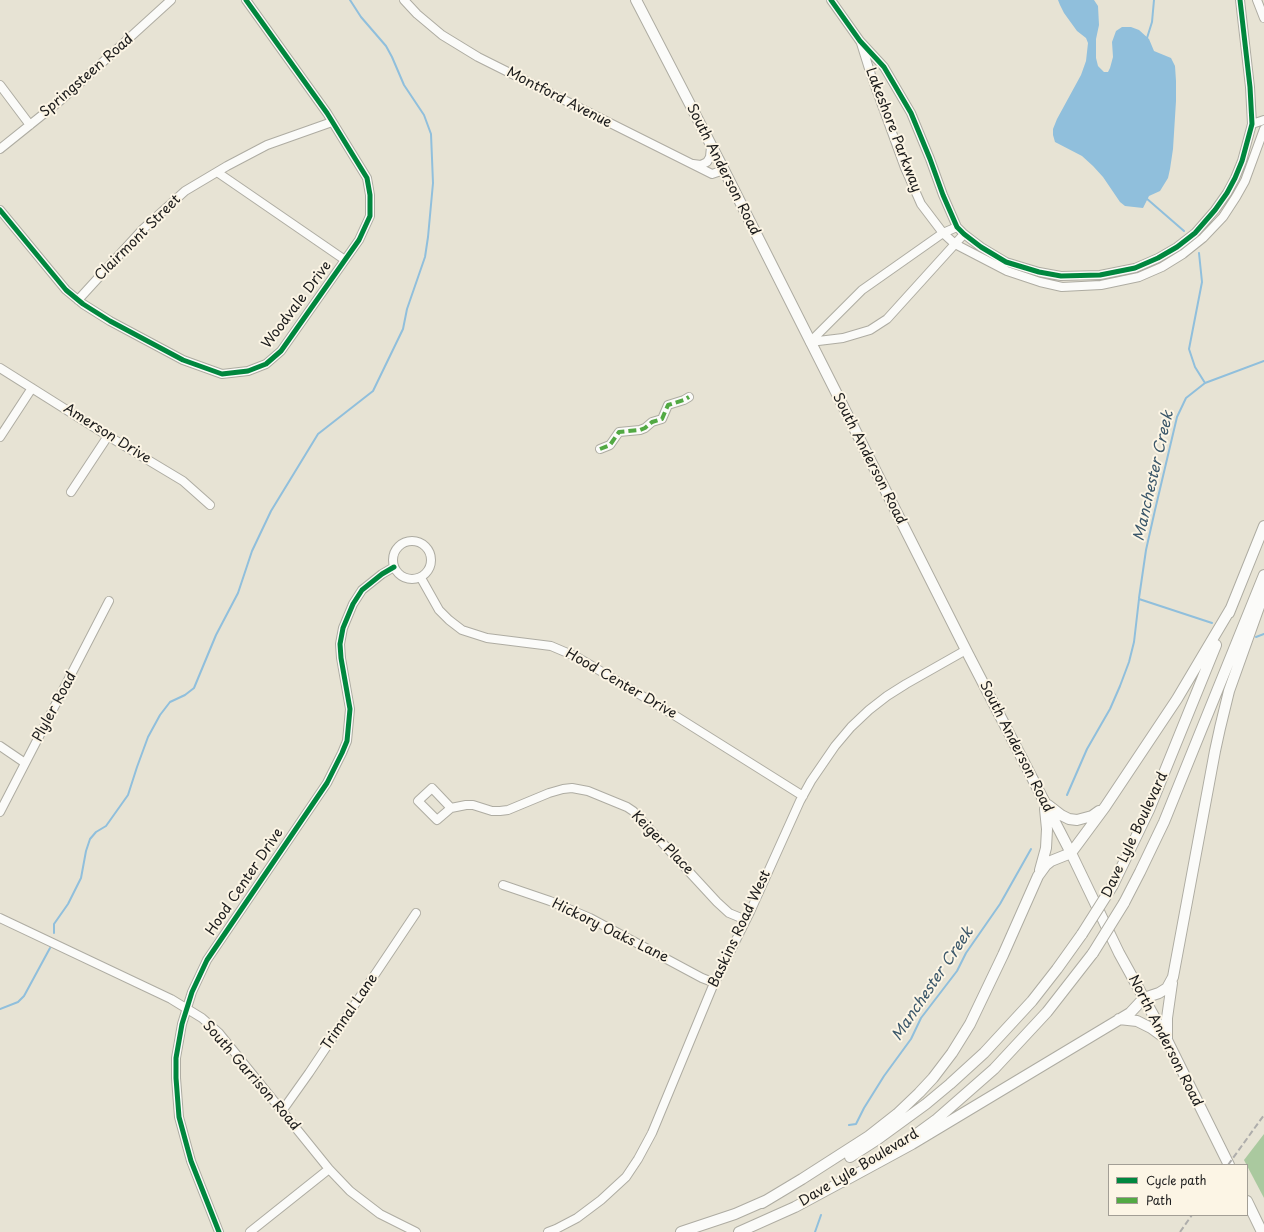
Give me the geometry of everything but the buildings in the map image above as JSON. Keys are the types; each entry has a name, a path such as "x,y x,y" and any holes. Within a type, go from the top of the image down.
{"main road":[{"name":"South Anderson Road","path":"636,0 724,170 966,650 1071,853 1102,918"},
{"name":"Dave Lyle Boulevard","path":"681,1232 716,1221 762,1202 807,1181 853,1155 900,1123 950,1084 984,1053 1028,1006 1082,934 1113,885 1149,810 1264,526"},
{"name":"Dave Lyle Boulevard","path":"739,1232 795,1207 842,1182 894,1150 948,1109 994,1069 1047,1012 1093,953 1124,903 1147,858 1164,822 1264,575"},
{"path":"1167,1040 1168,1012 1173,977 1219,733 1229,691 1264,593"},
{"path":"1038,876 1051,861 1071,853 1105,807 1177,699 1231,608"},
{"path":"1045,803 1061,816 1077,820 1092,816 1105,807"},
{"path":"762,1202 802,1179 869,1136 902,1109 933,1078 952,1053 970,1024 1038,876 1046,848 1047,829 1045,803"},
{"name":"North Anderson Road","path":"1102,918 1167,1040 1229,1164"},
{"path":"842,1182 918,1141 1133,1010 1144,998 1164,991 1173,977"},
{"path":"1117,1019 1133,1020 1146,1024 1167,1040"},
{"path":"1248,1203 1262,1232"}],"street":[{"name":"Springsteen Road","path":"0,149 61,100 171,0"},
{"name":"Woodvale Drive","path":"0,210 66,290 78,300 110,321 183,360 222,374 248,371 266,364 281,351 359,240 370,216 370,195 367,178 332,122 246,0"},
{"name":"Montford Avenue","path":"404,0 417,14 442,35 478,57 712,174 724,170"},
{"name":"Lakeshore Parkway","path":"831,0 860,41 884,67 911,114 943,195 958,227 964,234 981,247 1006,262 1039,272 1061,276 1100,275 1135,268 1158,258 1177,247 1195,233 1215,210 1227,193 1242,161 1252,124 1250,87 1240,0"},
{"path":"1257,0 1264,18"},
{"name":"Lakeshore Parkway","path":"860,41 905,168 921,204 942,233 955,244 1007,271 1040,282 1062,287 1101,284 1138,277 1162,267 1183,254 1203,238 1223,217 1245,181 1263,134"},
{"path":"0,85 30,125"},
{"path":"1263,134 1252,124 1264,120"},
{"name":"Clairmont Street","path":"78,300 143,230 185,191 267,145 332,122"},
{"path":"692,164 701,165 708,162 712,147"},
{"path":"217,172 345,260"},
{"path":"810,342 862,290 942,233 958,227"},
{"path":"810,342 842,338 870,330 887,319 964,234"},
{"name":"Amerson Drive","path":"0,368 183,481 210,506"},
{"path":"0,437 32,388"},
{"path":"600,449 610,445 619,432 640,430 652,422 662,419 668,405 689,397"},
{"path":"70,492 108,436"},
{"path":"412,541 418,542 429,550 432,562 427,574 421,578 415,580 402,577 394,567 394,555 400,545 412,541"},
{"name":"Hood Center Drive","path":"219,1232 191,1161 179,1117 176,1095 176,1058 186,1008 199,976 213,951 327,783 337,763 347,741 350,708 341,658 340,644 343,628 353,604 362,590 382,574 394,567"},
{"name":"Hood Center Drive","path":"421,578 439,610 462,630 487,638 551,646 577,657 674,715 803,796"},
{"name":"Plyler Road","path":"0,812 109,601"},
{"name":"Baskins Road West","path":"548,1232 576,1218 601,1200 626,1177 638,1159 652,1133 715,983 746,920 803,796 811,781 835,746 869,710 906,684 966,650"},
{"path":"0,746 25,764"},
{"name":"Keiger Place","path":"451,808 473,805 492,811 504,811 563,789 572,788 588,791 627,807 632,811 717,902 729,913 746,920"},
{"name":"Hickory Oaks Lane","path":"503,885 550,901 590,918 702,978 715,983"},
{"name":"Trimnal Lane","path":"282,1111 352,1011 416,913"},
{"name":"South Garrison Road","path":"0,918 152,990 202,1018 219,1033 329,1169 350,1190 380,1214 416,1232"},
{"path":"250,1232 329,1169"}],"green space":[{"path":"1264,1134 1264,1198 1248,1168 1248,1164 1246,1164 1244,1160"}],"water":[{"path":"1058,0 1094,0 1098,6 1099,25 1096,39 1096,58 1098,66 1104,72 1108,72 1110,68 1113,57 1112,42 1116,31 1122,27 1131,27 1139,30 1149,39 1154,51 1171,58 1175,66 1176,101 1173,149 1168,178 1160,191 1149,196 1143,208 1125,206 1120,202 1103,177 1093,166 1082,156 1055,142 1053,129 1081,75 1086,61 1088,43 1086,38 1077,31 1064,13"}],"waterway":[{"path":"54,933 54,924 68,904 81,878 90,839 96,832 106,826 128,795 148,737 160,715 170,702 185,695 194,688 216,635 238,593 252,551 271,511 318,434 373,391 403,329 407,309 425,257 428,237 433,183 431,134 424,115 404,85 386,46 361,17 350,0"},
{"path":"1147,38 1152,22 1154,0"},
{"path":"1146,198 1184,231"},
{"path":"1199,253 1202,282 1189,349 1195,367 1205,383"},
{"name":"Manchester Creek","path":"1139,598 1146,550 1155,510 1177,417 1186,398 1205,383 1264,361"},
{"name":"Manchester Creek","path":"1067,795 1087,749 1110,709 1129,662 1134,642 1139,599 1212,623"},
{"path":"1256,637 1264,634"},
{"name":"Manchester Creek","path":"849,1125 856,1124 884,1076 911,1039 921,1018 957,971 966,953 1000,904 1031,849"},
{"path":"0,1009 18,1002 24,996 50,948"},
{"name":"Manchester Creek","path":"815,1232 821,1215"}],"railway":[{"path":"1229,1164 1264,1115"},
{"path":"1180,1232 1191,1216"}],"marked path":[{"path":"600,449 610,445 619,432 640,430 652,422 662,419 668,405 689,397"}],"cycle path":[{"path":"0,210 66,290 83,304 110,321 183,360 222,374 248,371 266,364 281,351 359,240 370,216 370,195 367,178 327,113 246,0"},
{"path":"831,0 860,41 884,67 911,113 957,227 981,247 1006,262 1039,272 1061,276 1100,275 1135,268 1158,258 1177,247 1195,233 1215,210 1227,193 1242,161 1252,124 1250,87 1240,0"},
{"path":"219,1232 191,1161 179,1117 176,1058 182,1024 192,992 207,960 327,783 342,753 347,741 350,709 341,658 340,644 343,628 353,604 362,590 382,574 394,567"}]}
